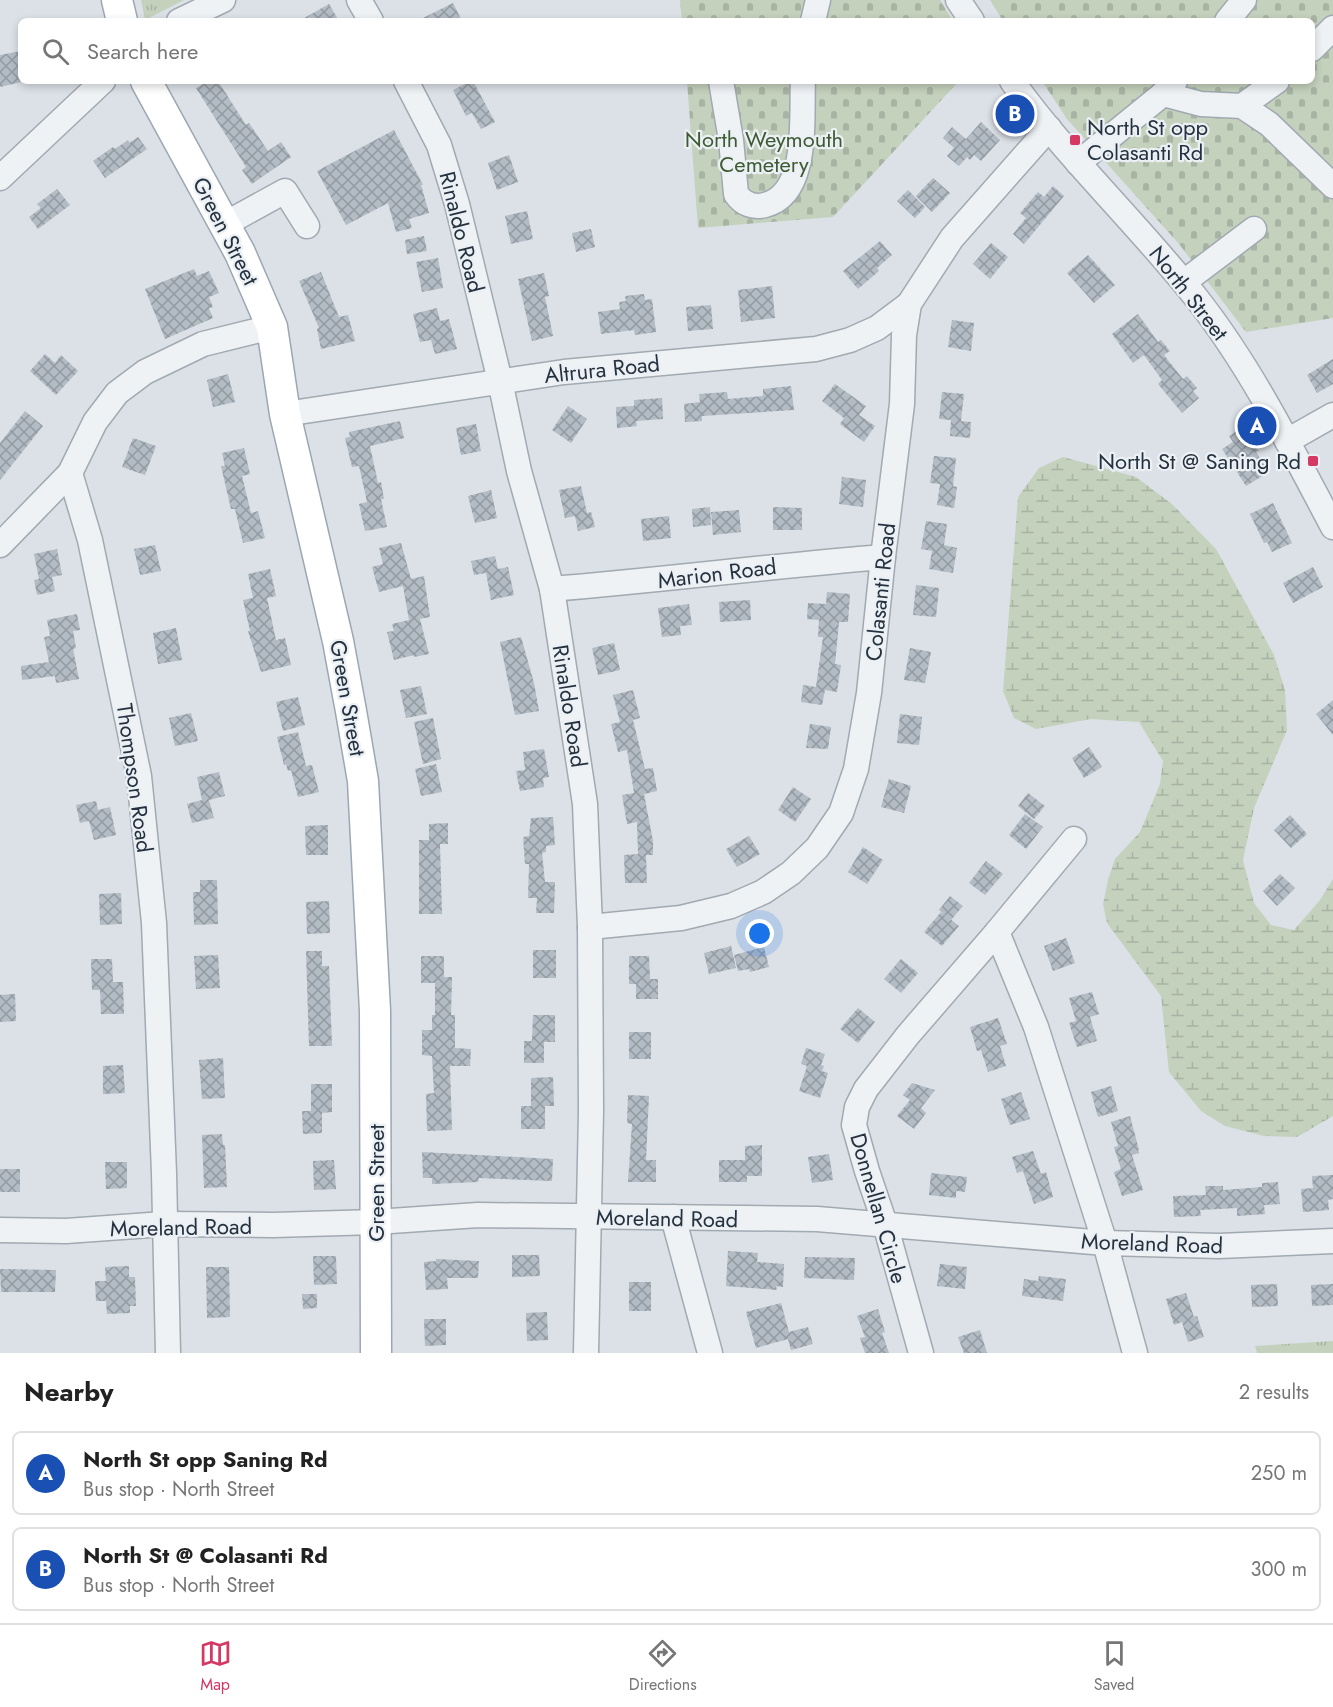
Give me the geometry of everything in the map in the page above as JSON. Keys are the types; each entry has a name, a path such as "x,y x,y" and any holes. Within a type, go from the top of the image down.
{"main road":[{"path":"117,0 121,18"},
{"name":"Green Street","path":"148,84 225,224 272,327 285,414 338,641 363,781 375,1011 376,1353"}],"street":[{"path":"185,18 223,0"},
{"path":"359,0 369,18"},
{"path":"814,18 818,0"},
{"path":"958,0 970,18"},
{"path":"1229,18 1244,0"},
{"path":"1315,46 1333,28"},
{"path":"0,178 100,84"},
{"name":"Rinaldo Road","path":"408,84 439,145 458,204 519,471 552,589 585,804 590,927 591,1111 586,1353"},
{"path":"722,84 731,140 736,194 746,204 764,206 787,190 799,167 803,84"},
{"name":"North Street","path":"1014,84 1078,163 1184,282 1237,355 1333,527"},
{"path":"1242,106 1274,84"},
{"path":"1078,163 1169,87 1201,104 1242,106 1269,124 1333,186"},
{"name":"Colasanti Road","path":"590,927 681,918 731,906 762,892 791,873 817,848 841,813 856,769 869,693 900,416 904,335 909,304 952,238 1049,128"},
{"path":"225,224 285,191 307,225"},
{"path":"1184,282 1254,229"},
{"name":"Altrura Road","path":"285,414 564,372 816,349 850,340 877,328 909,304"},
{"path":"0,545 70,473 95,422 117,393 145,372 203,344 272,327"},
{"path":"1287,441 1333,415"},
{"name":"Thompson Road","path":"70,473 90,540 139,776 154,922 168,1353"},
{"name":"Marion Road","path":"552,589 883,557"},
{"name":"Donnellan Circle","path":"921,1353 885,1224 854,1125 857,1107 866,1089 908,1035 1074,839"},
{"path":"997,932 1036,1027 1105,1243 1135,1353"},
{"name":"Moreland Road","path":"0,1230 66,1231 164,1224 273,1225 376,1222 478,1215 817,1219 1105,1243 1220,1246 1333,1241"},
{"path":"673,1217 710,1353"}],"green space":[{"path":"141,0 184,0 149,18 145,18"},
{"path":"680,0 940,0 951,18 682,18"},
{"path":"990,0 1333,0 1333,318 1246,332 1179,244 1067,119 1044,84 1315,84 1315,18 1001,18"},
{"name":"North Weymouth Cemetery","path":"687,84 956,84 833,217 698,228"},
{"path":"1063,457 1136,477 1172,504 1216,549 1274,655 1285,690 1287,730 1254,808 1243,860 1254,903 1271,925 1294,930 1320,900 1333,879 1333,1116 1297,1137 1264,1136 1225,1126 1201,1111 1169,1072 1161,996 1107,923 1103,904 1115,859 1140,832 1160,784 1163,761 1139,722 1091,719 1036,729 1014,718 1003,691 1018,497 1039,468"},
{"path":"1333,1341 1333,1353 1257,1353 1255,1346"}],"building":[{"path":"453,3 460,18 423,18"},
{"path":"329,4 337,18 304,18"},
{"path":"18,52 18,83 0,87 0,55"},
{"path":"203,84 220,84 246,125 249,123 268,151 281,142 291,157 252,184 242,170 246,167 196,88"},
{"path":"465,84 475,84 495,122 481,129 472,113 466,116 453,90"},
{"path":"981,122 1000,140 981,161 974,155 970,160 967,157 959,166 947,156 954,148 943,138 952,127 966,139"},
{"path":"394,130 423,185 421,185 429,213 409,219 412,228 396,232 388,203 346,225 317,171"},
{"path":"138,137 147,149 105,178 93,161 113,147 115,149 128,140 129,143"},
{"path":"509,155 518,182 497,190 488,163"},
{"path":"933,178 950,193 932,212 916,196"},
{"path":"1053,186 1064,196 1024,244 1013,234 1026,218 1020,213 1038,192 1044,197"},
{"path":"57,189 70,205 38,229 29,217 41,208 37,204"},
{"path":"908,190 925,207 915,218 897,201"},
{"path":"527,211 533,239 511,244 505,216"},
{"path":"591,229 595,247 576,252 572,233"},
{"path":"424,236 427,251 407,254 405,240"},
{"path":"880,241 892,255 877,268 879,271 858,289 843,271"},
{"path":"991,243 1008,257 990,279 973,264"},
{"path":"1088,255 1115,285 1094,303 1067,273"},
{"path":"438,258 443,288 422,292 416,262"},
{"path":"194,269 197,276 209,271 219,293 209,297 213,307 209,308 213,318 165,339 145,289"},
{"path":"321,272 339,317 348,315 355,341 321,349 317,329 319,328 299,281"},
{"path":"544,273 549,296 545,297 553,336 532,341 518,279"},
{"path":"772,286 775,318 741,322 738,290"},
{"path":"644,294 645,300 652,299 656,332 635,335 634,330 601,334 598,312 620,309 619,302 626,301 625,296"},
{"path":"711,305 713,329 688,331 686,307"},
{"path":"437,308 440,321 449,319 457,349 435,354 431,340 420,342 413,314"},
{"path":"1138,314 1158,342 1161,340 1170,351 1164,355 1183,379 1187,376 1197,388 1193,391 1199,398 1182,413 1158,384 1162,380 1144,355 1133,363 1112,334"},
{"path":"952,320 974,323 971,351 948,347"},
{"path":"45,354 55,363 61,355 78,371 56,395 30,371"},
{"path":"1333,359 1333,384 1317,393 1307,375"},
{"path":"228,374 235,402 213,407 207,380"},
{"path":"835,384 866,406 859,415 875,426 864,442 840,424 844,418 822,401"},
{"path":"791,386 794,410 702,416 702,421 685,422 684,404 700,402 699,394 727,392 728,399 763,396 763,389"},
{"path":"942,392 964,394 961,421 971,422 970,438 950,436 951,420 939,419"},
{"path":"662,398 663,419 636,421 637,426 617,428 616,407 634,406 634,400"},
{"path":"568,406 587,419 571,443 552,430"},
{"path":"25,411 43,426 0,480 0,443"},
{"path":"400,421 404,438 370,446 378,483 381,482 384,499 381,499 387,527 365,531 359,504 367,502 359,466 352,467 345,438 350,437 349,432"},
{"path":"476,424 481,451 461,455 456,428"},
{"path":"1243,427 1259,451 1256,452 1269,472 1246,486 1222,449 1233,442 1229,436"},
{"path":"133,438 156,446 145,475 122,467"},
{"path":"244,448 250,474 242,476 251,513 258,511 265,538 243,543 235,509 231,509 221,466 225,466 222,453"},
{"path":"934,456 956,458 953,486 957,487 954,508 937,505 940,484 930,483"},
{"path":"842,477 866,480 863,507 839,504"},
{"path":"581,486 587,513 591,512 595,527 578,531 575,516 565,518 559,490"},
{"path":"491,490 497,518 475,523 468,496"},
{"path":"1273,503 1292,543 1272,552 1267,542 1264,543 1250,514"},
{"path":"710,507 711,525 693,527 692,509"},
{"path":"773,507 802,508 802,530 773,530"},
{"path":"739,510 741,532 713,535 711,512"},
{"path":"669,516 671,538 643,541 641,519"},
{"path":"926,521 947,524 944,545 957,548 953,573 929,569 932,551 921,549"},
{"path":"401,543 411,579 424,576 430,617 420,619 429,654 394,660 387,632 394,631 392,624 409,620 403,586 379,592 372,567 383,564 379,548"},
{"path":"155,545 161,571 140,575 134,549"},
{"path":"57,549 62,575 52,577 55,591 37,595 34,580 39,579 34,554"},
{"path":"495,556 498,569 508,567 514,595 491,600 486,573 474,575 471,561"},
{"path":"1313,567 1323,587 1293,603 1283,583"},
{"path":"270,569 276,596 267,598 276,640 285,638 291,665 261,672 248,631 250,631 243,600 253,598 248,574"},
{"path":"916,585 939,588 936,617 913,615"},
{"path":"827,592 850,594 848,622 839,622 835,664 841,665 837,692 825,690 822,705 801,702 803,685 816,687 823,637 818,637 819,620 807,619 808,603 826,604"},
{"path":"750,600 751,620 720,622 719,602"},
{"path":"689,604 692,625 680,626 681,635 662,637 658,608"},
{"path":"77,614 80,630 73,631 76,648 73,649 79,679 56,683 55,676 22,680 21,666 49,662 44,637 50,636 47,620"},
{"path":"176,628 182,660 158,664 153,633"},
{"path":"521,637 539,711 515,715 500,642"},
{"path":"614,643 620,670 598,675 592,648"},
{"path":"910,648 931,652 925,683 904,680"},
{"path":"421,686 427,714 406,718 400,690"},
{"path":"633,690 640,718 633,720 645,769 653,768 657,791 644,794 653,841 653,855 646,855 647,883 625,883 624,855 638,854 637,822 627,824 622,795 634,793 627,750 618,752 611,724 620,722 613,695"},
{"path":"298,697 305,725 283,731 276,702"},
{"path":"1333,700 1333,735 1316,714"},
{"path":"191,713 198,741 175,746 169,718"},
{"path":"900,714 922,717 919,745 897,743"},
{"path":"433,718 441,759 423,764 414,722"},
{"path":"810,724 831,727 828,749 806,748"},
{"path":"298,732 306,766 312,765 319,792 298,797 291,770 288,771 286,764 284,765 277,737"},
{"path":"1089,747 1102,767 1084,778 1072,758"},
{"path":"544,749 549,777 543,778 544,787 520,791 516,771 525,770 523,752"},
{"path":"436,764 442,792 421,796 415,769"},
{"path":"219,772 225,796 209,800 214,818 192,823 187,804 202,800 197,777"},
{"path":"889,779 911,786 904,813 881,807"},
{"path":"793,787 811,799 795,822 778,810"},
{"path":"1028,793 1045,806 1034,819 1018,806"},
{"path":"96,801 98,810 110,807 116,835 94,840 89,821 80,823 76,805"},
{"path":"1025,814 1043,827 1026,849 1009,835"},
{"path":"1290,815 1307,834 1291,848 1274,830"},
{"path":"553,817 555,845 546,846 546,852 542,853 545,882 555,882 554,913 536,913 537,898 528,898 529,864 525,864 523,837 529,836 531,818"},
{"path":"448,823 448,844 440,844 442,914 419,914 419,840 429,840 429,824"},
{"path":"328,825 328,855 306,855 305,826"},
{"path":"749,836 760,854 737,867 726,849"},
{"path":"863,847 883,860 867,884 848,872"},
{"path":"986,861 1003,874 985,895 969,883"},
{"path":"1280,874 1295,888 1277,906 1263,891"},
{"path":"200,880 217,880 218,924 194,925 193,892 200,892"},
{"path":"121,893 122,924 100,925 99,894"},
{"path":"950,896 963,906 951,920 939,910"},
{"path":"329,901 330,933 307,934 306,902"},
{"path":"941,912 959,926 942,946 924,932"},
{"path":"1066,938 1075,963 1053,971 1044,946"},
{"path":"731,946 736,968 709,974 704,953"},
{"path":"764,947 769,967 750,972 749,969 738,971 734,955"},
{"path":"533,950 556,950 556,978 533,978"},
{"path":"306,951 322,951 322,966 329,966 332,1046 309,1046"},
{"path":"218,955 220,988 196,989 194,956"},
{"path":"421,956 444,956 444,977 452,977 451,1015 455,1015 455,1048 471,1049 470,1066 450,1066 452,1130 427,1131 426,1094 434,1093 432,1056 422,1055 422,1030 432,1030 432,1015 435,1015 435,983 421,983"},
{"path":"629,956 649,956 650,979 658,979 658,999 636,999 636,984 629,984"},
{"path":"91,959 112,959 113,982 123,982 124,1014 101,1014 100,990 92,990"},
{"path":"901,959 918,973 901,993 884,979"},
{"path":"1092,992 1099,1014 1090,1017 1097,1041 1077,1047 1069,1023 1076,1021 1069,998"},
{"path":"15,994 16,1021 0,1022 0,995"},
{"path":"858,1008 875,1022 858,1043 840,1029"},
{"path":"533,1015 555,1015 555,1042 544,1042 544,1063 524,1063 524,1041 532,1041"},
{"path":"998,1018 1007,1044 1000,1046 1006,1066 988,1072 981,1050 977,1051 970,1027"},
{"path":"629,1032 651,1032 651,1059 629,1059"},
{"path":"806,1048 825,1054 821,1065 824,1066 822,1071 828,1073 820,1098 799,1091 807,1066 801,1064"},
{"path":"223,1058 225,1098 202,1099 199,1060"},
{"path":"123,1065 125,1093 103,1094 103,1066"},
{"path":"553,1077 554,1106 545,1106 545,1129 521,1129 521,1106 531,1106 531,1078"},
{"path":"912,1083 935,1090 921,1108 926,1113 914,1129 897,1116 910,1100 903,1095"},
{"path":"311,1084 332,1084 332,1112 322,1113 322,1133 303,1134 302,1111 311,1111"},
{"path":"1111,1086 1118,1111 1098,1117 1091,1092"},
{"path":"1021,1092 1030,1119 1010,1125 1001,1099"},
{"path":"628,1095 649,1096 646,1160 656,1160 656,1182 628,1182 632,1124 627,1123"},
{"path":"1130,1116 1139,1150 1139,1153 1132,1155 1143,1190 1122,1196 1114,1172 1121,1169 1114,1147 1118,1146 1111,1122"},
{"path":"222,1134 223,1145 225,1145 227,1187 204,1188 202,1135"},
{"path":"762,1145 762,1176 747,1176 747,1182 719,1182 719,1160 745,1160 745,1146"},
{"path":"1033,1151 1041,1174 1046,1172 1053,1197 1034,1204 1023,1171 1017,1173 1012,1157"},
{"path":"422,1152 553,1159 552,1181 479,1178 478,1182 432,1184 432,1178 423,1178"},
{"path":"829,1154 833,1180 812,1183 808,1157"},
{"path":"334,1160 336,1189 314,1190 313,1161"},
{"path":"105,1162 127,1162 127,1188 106,1189"},
{"path":"0,1169 20,1169 20,1192 0,1192"},
{"path":"931,1173 967,1177 965,1192 956,1191 956,1198 929,1195"},
{"path":"1333,1175 1333,1199 1328,1200 1329,1210 1303,1212 1301,1189 1313,1188 1312,1176"},
{"path":"1278,1182 1280,1204 1264,1205 1265,1214 1237,1216 1237,1208 1200,1210 1201,1216 1174,1217 1173,1196 1206,1195 1205,1186 1223,1186 1223,1190 1262,1187 1262,1183"},
{"path":"728,1251 758,1253 757,1262 784,1264 783,1287 776,1286 777,1290 726,1286"},
{"path":"512,1255 539,1255 540,1276 512,1277"},
{"path":"313,1256 336,1256 337,1284 314,1285"},
{"path":"805,1257 855,1258 854,1280 804,1278"},
{"path":"436,1259 479,1261 478,1278 447,1278 448,1289 426,1290 424,1262 436,1261"},
{"path":"940,1264 967,1267 965,1289 937,1286"},
{"path":"129,1266 129,1277 135,1277 136,1306 130,1306 130,1313 107,1314 106,1301 96,1301 95,1281 106,1281 105,1267"},
{"path":"206,1267 229,1267 230,1317 207,1318"},
{"path":"0,1269 56,1270 55,1292 1,1292"},
{"path":"1039,1276 1066,1279 1063,1301 1022,1296 1024,1279 1038,1281"},
{"path":"629,1282 651,1282 651,1311 629,1311"},
{"path":"1277,1284 1278,1306 1252,1307 1251,1285"},
{"path":"1333,1284 1333,1305 1312,1306 1311,1285"},
{"path":"1186,1293 1204,1337 1188,1342 1182,1322 1174,1325 1166,1299"},
{"path":"302,1294 317,1294 317,1308 303,1309"},
{"path":"781,1303 789,1332 808,1327 813,1344 791,1350 788,1339 756,1348 746,1312"},
{"path":"878,1309 885,1332 882,1333 889,1353 865,1353 860,1338 865,1337 857,1316"},
{"path":"547,1312 548,1340 527,1341 526,1313"},
{"path":"424,1319 446,1319 446,1345 425,1346"},
{"path":"980,1330 987,1353 964,1353 958,1337"}],"place":[{"name":"North St @ Colasanti Rd","path":"1015,114"},
{"name":"North St opp Colasanti Rd","path":"1075,140"},
{"name":"North St opp Saning Rd","path":"1257,426"},
{"name":"North St @ Saning Rd","path":"1313,461"}]}
